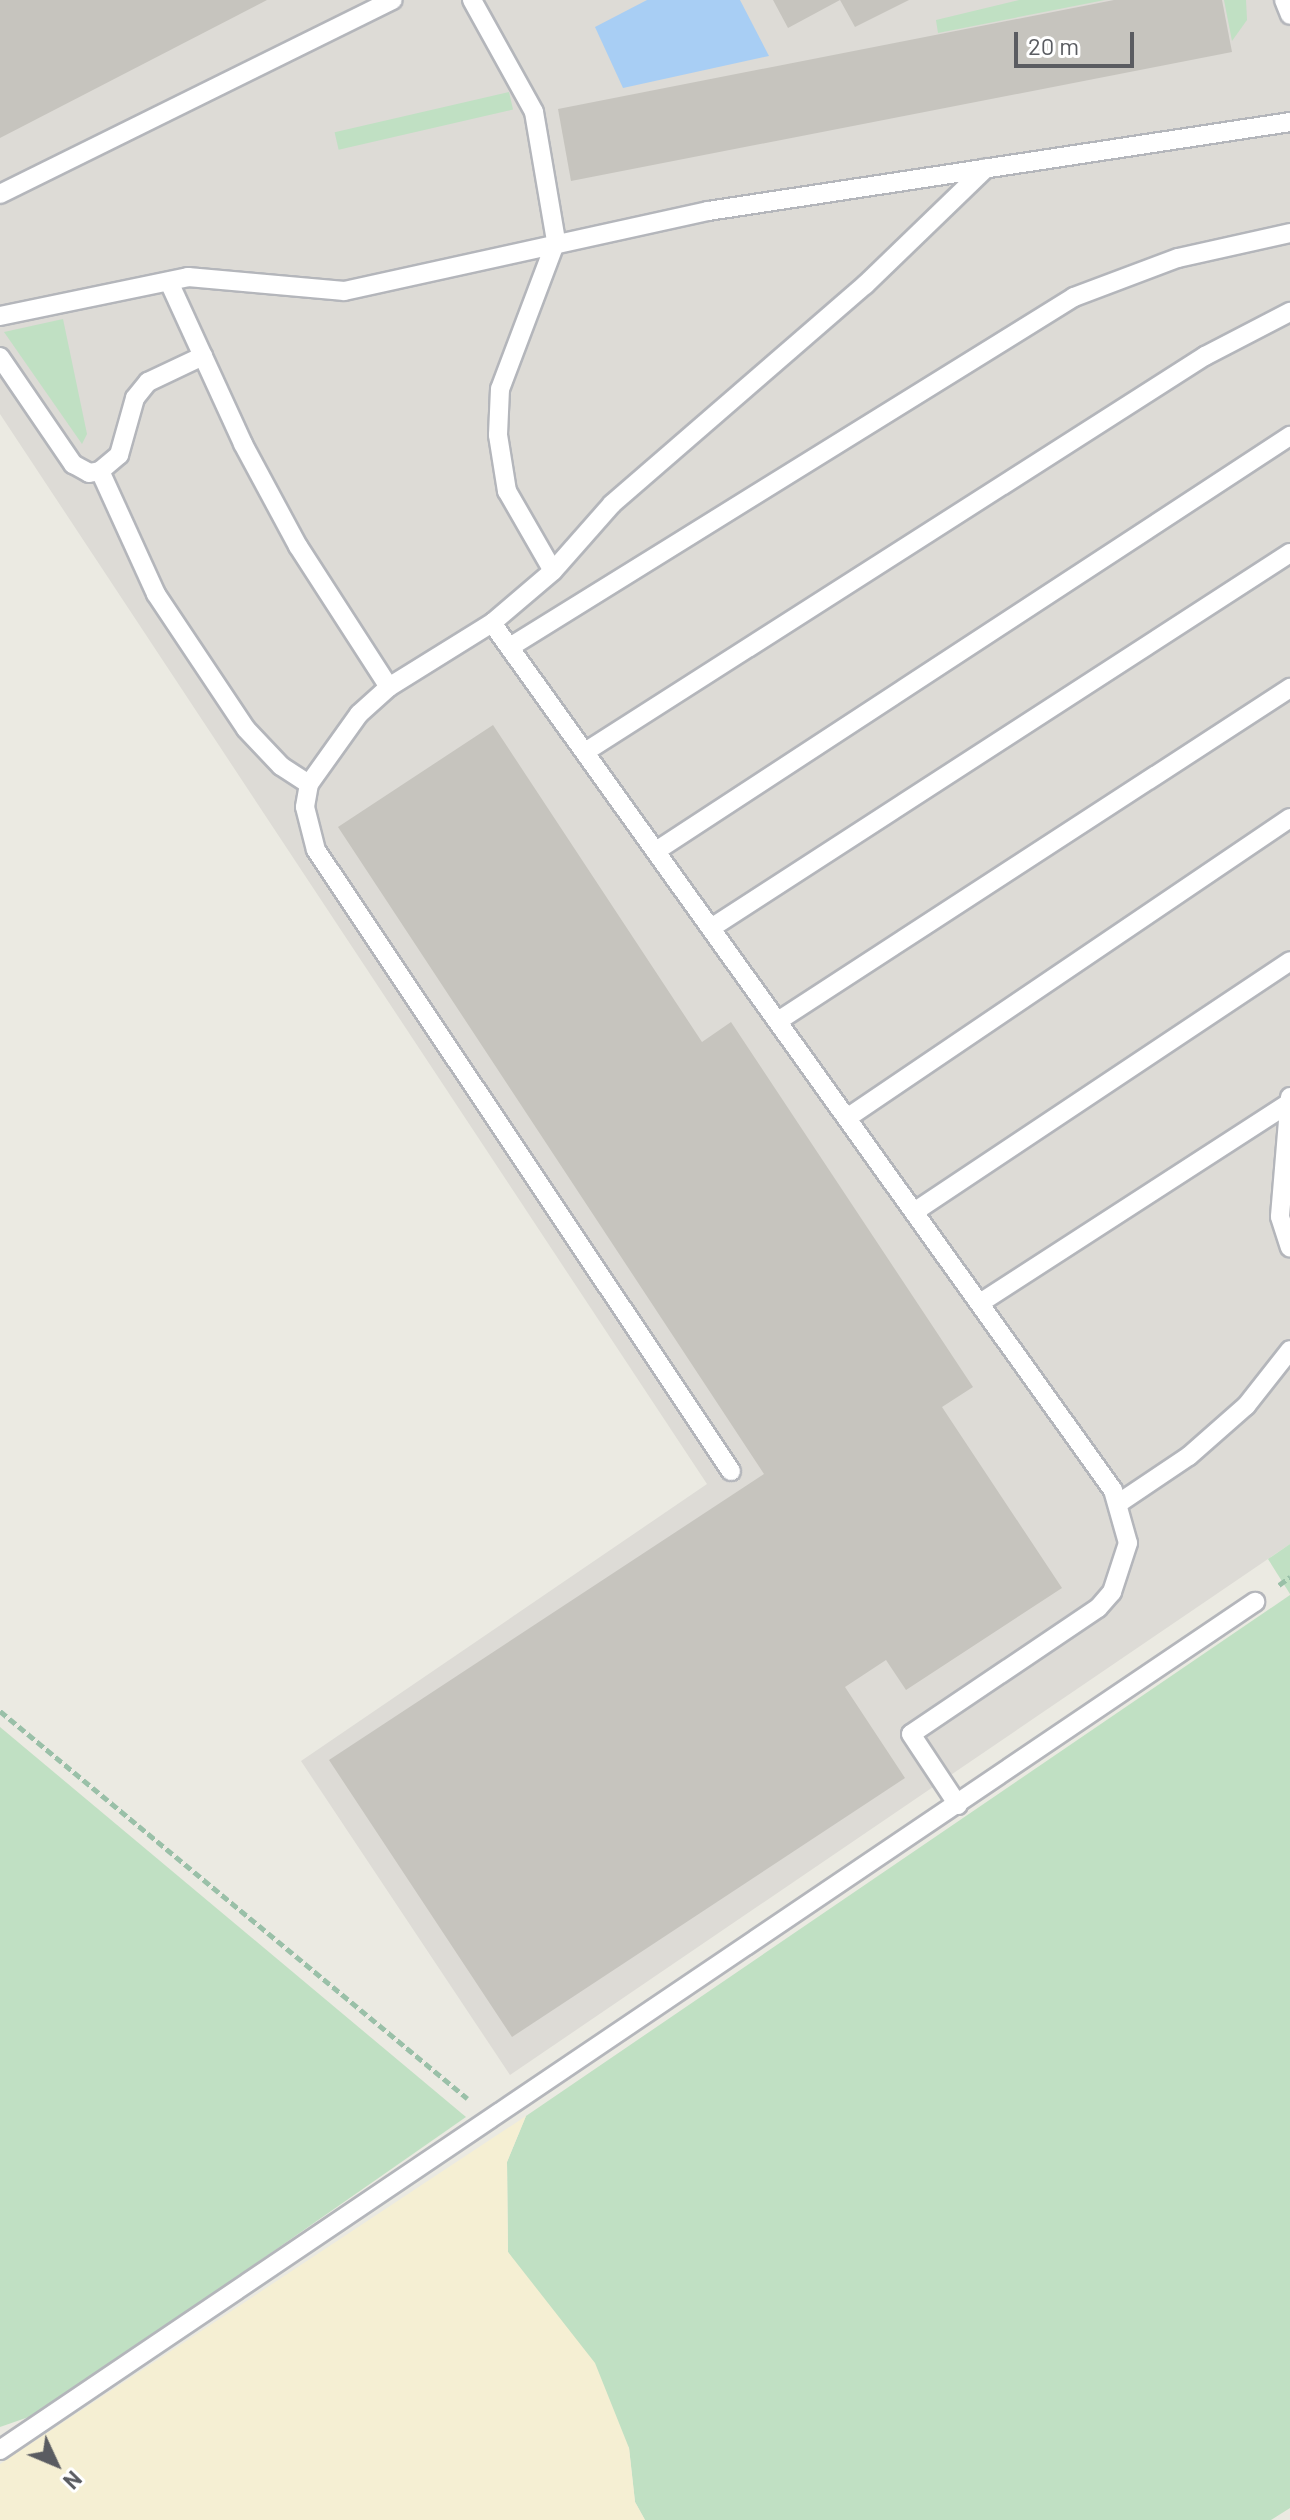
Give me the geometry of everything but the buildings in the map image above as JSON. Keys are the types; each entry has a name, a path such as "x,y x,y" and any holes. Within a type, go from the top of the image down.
{"lane":[{"path":"0,194 393,0"},
{"path":"472,0 534,112 556,241 500,389 498,435 507,491 553,571"},
{"path":"1284,0 1290,15"},
{"path":"0,316 169,282 205,278 332,292 556,241 708,211 1290,122"},
{"path":"731,1471 316,850 306,818 309,784 359,714 389,687 492,623 553,571 612,504 865,285 986,168"},
{"path":"510,647 1074,297 1178,258 1290,233"},
{"path":"169,282 298,546 389,687"},
{"path":"585,752 1205,356 1290,312"},
{"path":"0,357 73,464 89,473 100,471 119,455 135,398 148,382 203,356"},
{"path":"656,851 1290,436"},
{"path":"100,471 156,594 246,729 281,766 309,784"},
{"path":"711,928 1290,553"},
{"path":"492,623 980,1303 1119,1503 1128,1543 1125,1564 1105,1600 911,1734 958,1805"},
{"path":"778,1021 1290,688"},
{"path":"847,1118 1290,818"},
{"path":"914,1212 1290,961"},
{"path":"980,1303 1289,1098"},
{"path":"1289,1098 1280,1217 1290,1247"},
{"path":"1119,1503 1228,1423 1290,1350"},
{"path":"0,2450 1255,1602"}],"path":[{"path":"0,1711 431,2073 498,2116"}],"shaded area":[{"path":"0,0 1290,0 1290,1544 510,2075 301,1761 707,1484 0,414"}],"green space":[{"path":"1019,0 1105,0 938,33 936,20"},
{"path":"1224,0 1246,0 1247,20 1232,41"},
{"path":"509,92 513,110 339,150 335,132"},
{"path":"63,319 87,434 82,444 4,332"},
{"path":"1290,1544 1290,1594 1268,1559"},
{"path":"1290,1595 1290,2508 1271,2520 645,2520 635,2502 629,2448 508,2252 507,2162 526,2116"},
{"path":"0,1727 466,2117 43,2412 0,2427"}],"sand":[{"path":"526,2116 507,2162 508,2252 595,2363 629,2448 635,2502 645,2520 0,2520 0,2464"}],"water":[{"path":"647,0 740,0 769,56 623,88 595,27"}]}
